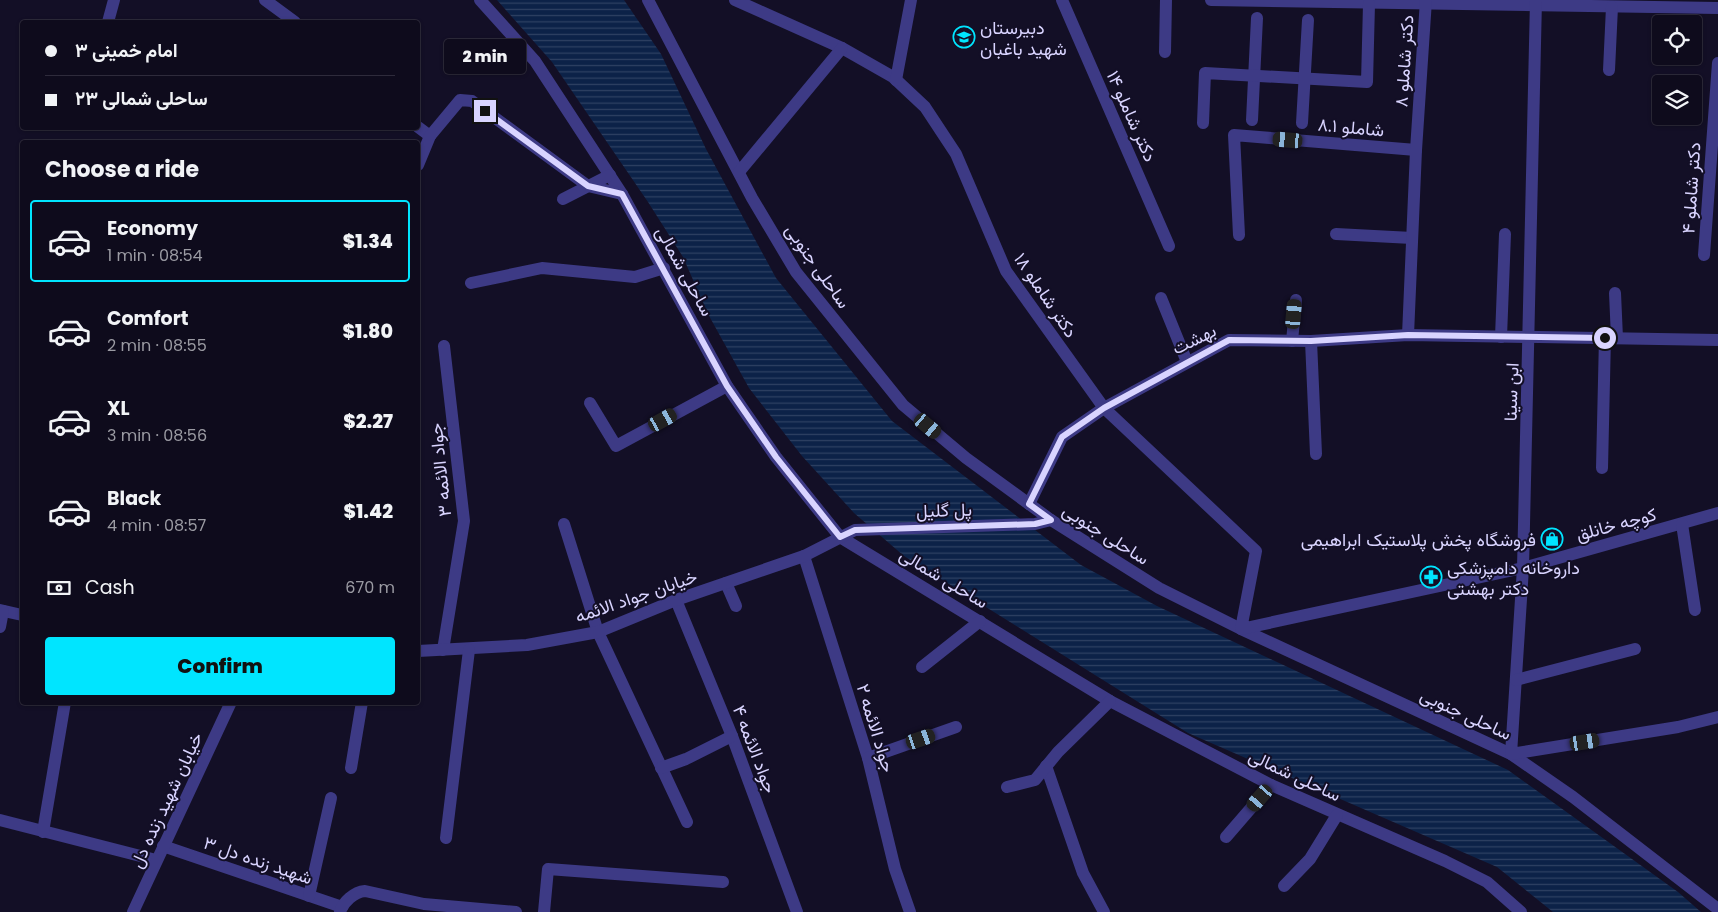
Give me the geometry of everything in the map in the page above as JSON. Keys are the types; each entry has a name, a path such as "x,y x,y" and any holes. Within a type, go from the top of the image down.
{"street":[{"path":"109,20 114,0"},
{"path":"265,0 292,20"},
{"name":"ساحلی شمالی","path":"480,0 534,61 622,194 727,386 776,457 840,537 1110,700 1271,785 1445,861 1487,882 1520,912"},
{"name":"ساحلی جنوبی","path":"648,0 738,172 796,272 902,404 966,458 1051,520 1159,588 1241,629 1512,754 1573,797 1718,909"},
{"name":"دکتر شاملو ۱۸","path":"735,0 842,48 896,80 925,107 956,154 1006,271 1104,408 1256,551 1241,629"},
{"path":"896,80 911,0"},
{"name":"دکتر شاملو ۱۴","path":"1062,0 1169,246"},
{"path":"1165,52 1166,0"},
{"path":"1211,0 1370,4 1536,3 1612,7 1632,4 1718,8"},
{"name":"دکتر شاملو ۸","path":"1408,335 1416,150 1426,3"},
{"name":"ابن سینا","path":"1512,754 1523,568 1530,338 1536,3"},
{"path":"1203,122 1204,73 1367,82 1370,4"},
{"path":"1609,70 1612,7"},
{"path":"1252,120 1256,18"},
{"path":"1302,123 1303,79 1308,20"},
{"path":"738,172 842,48"},
{"name":"دکتر شاملو ۴","path":"1704,255 1718,64"},
{"path":"420,160 430,136 460,100 472,101 588,186 622,194"},
{"path":"420,128 430,136"},
{"name":"شاملو ۸.۱","path":"1239,235 1234,135 1416,150"},
{"path":"563,199 610,175"},
{"path":"1336,234 1412,238"},
{"path":"1501,337 1505,234"},
{"path":"471,283 542,268 635,276 664,268"},
{"path":"1602,468 1615,293"},
{"path":"1161,298 1187,362"},
{"path":"1292,341 1296,300"},
{"path":"1408,335 1718,340"},
{"name":"بهشت","path":"1029,504 1062,437 1104,408 1229,340 1311,341 1408,335"},
{"path":"1311,341 1316,454"},
{"name":"جواد الائمه ۳","path":"443,650 464,521 444,346"},
{"path":"590,403 616,446 727,386"},
{"name":"کوچه خانلق","path":"1241,629 1523,568 1718,513"},
{"name":"پل گلیل","path":"855,530 1035,524 1051,520"},
{"path":"564,524 598,632 687,822"},
{"path":"1682,524 1695,610"},
{"name":"خیابان جواد الائمه","path":"420,651 528,646 598,632 676,600 804,556 855,530"},
{"name":"جواد الائمه ۲","path":"804,556 868,758 895,869 910,912"},
{"path":"726,583 736,606"},
{"name":"جواد الائمه ۴","path":"676,600 732,736 797,912"},
{"path":"0,628 2,610 20,614"},
{"path":"922,667 980,620"},
{"path":"446,838 469,650"},
{"path":"1516,680 1635,650"},
{"path":"1007,787 1035,780 1046,766 1110,700"},
{"path":"43,832 64,705"},
{"name":"خیابان شهید زنده دل","path":"133,912 230,705"},
{"path":"351,768 362,705"},
{"path":"1512,754 1678,727 1718,717"},
{"path":"868,758 956,727"},
{"path":"661,768 686,759 732,736"},
{"path":"1046,766 1083,873 1104,912"},
{"path":"1226,838 1271,785"},
{"path":"309,896 331,798"},
{"path":"1284,886 1310,859 1337,815"},
{"path":"0,820 156,860"},
{"name":"شهید زنده دل ۳","path":"163,846 309,896 341,909"},
{"path":"544,912 548,869 723,882"},
{"path":"341,909 357,892 365,891 424,904 516,912"}],"water":[{"path":"497,0 624,0 661,54 706,149 776,278 892,421 1081,565 1157,606 1508,770 1678,892 1701,912 1553,912 1497,867 1188,733 904,556 854,513 802,456 749,388 708,314 683,257 648,202 552,62"}],"place":[{"name":"دبیرستان شهید باغبان","path":"964,37"},
{"name":"فروشگاه پخش پلاستیک ابراهیمی","path":"1552,539"},
{"name":"داروخانه دامپزشکی دکتر بهشتی","path":"1431,577"}],"route":[{"path":"485,111 588,186 622,194 727,386 776,457 840,537 855,530 1035,524 1051,520 1029,504 1042,474 1062,437 1104,408 1176,367 1229,340 1311,341 1408,335 1605,338"}]}
